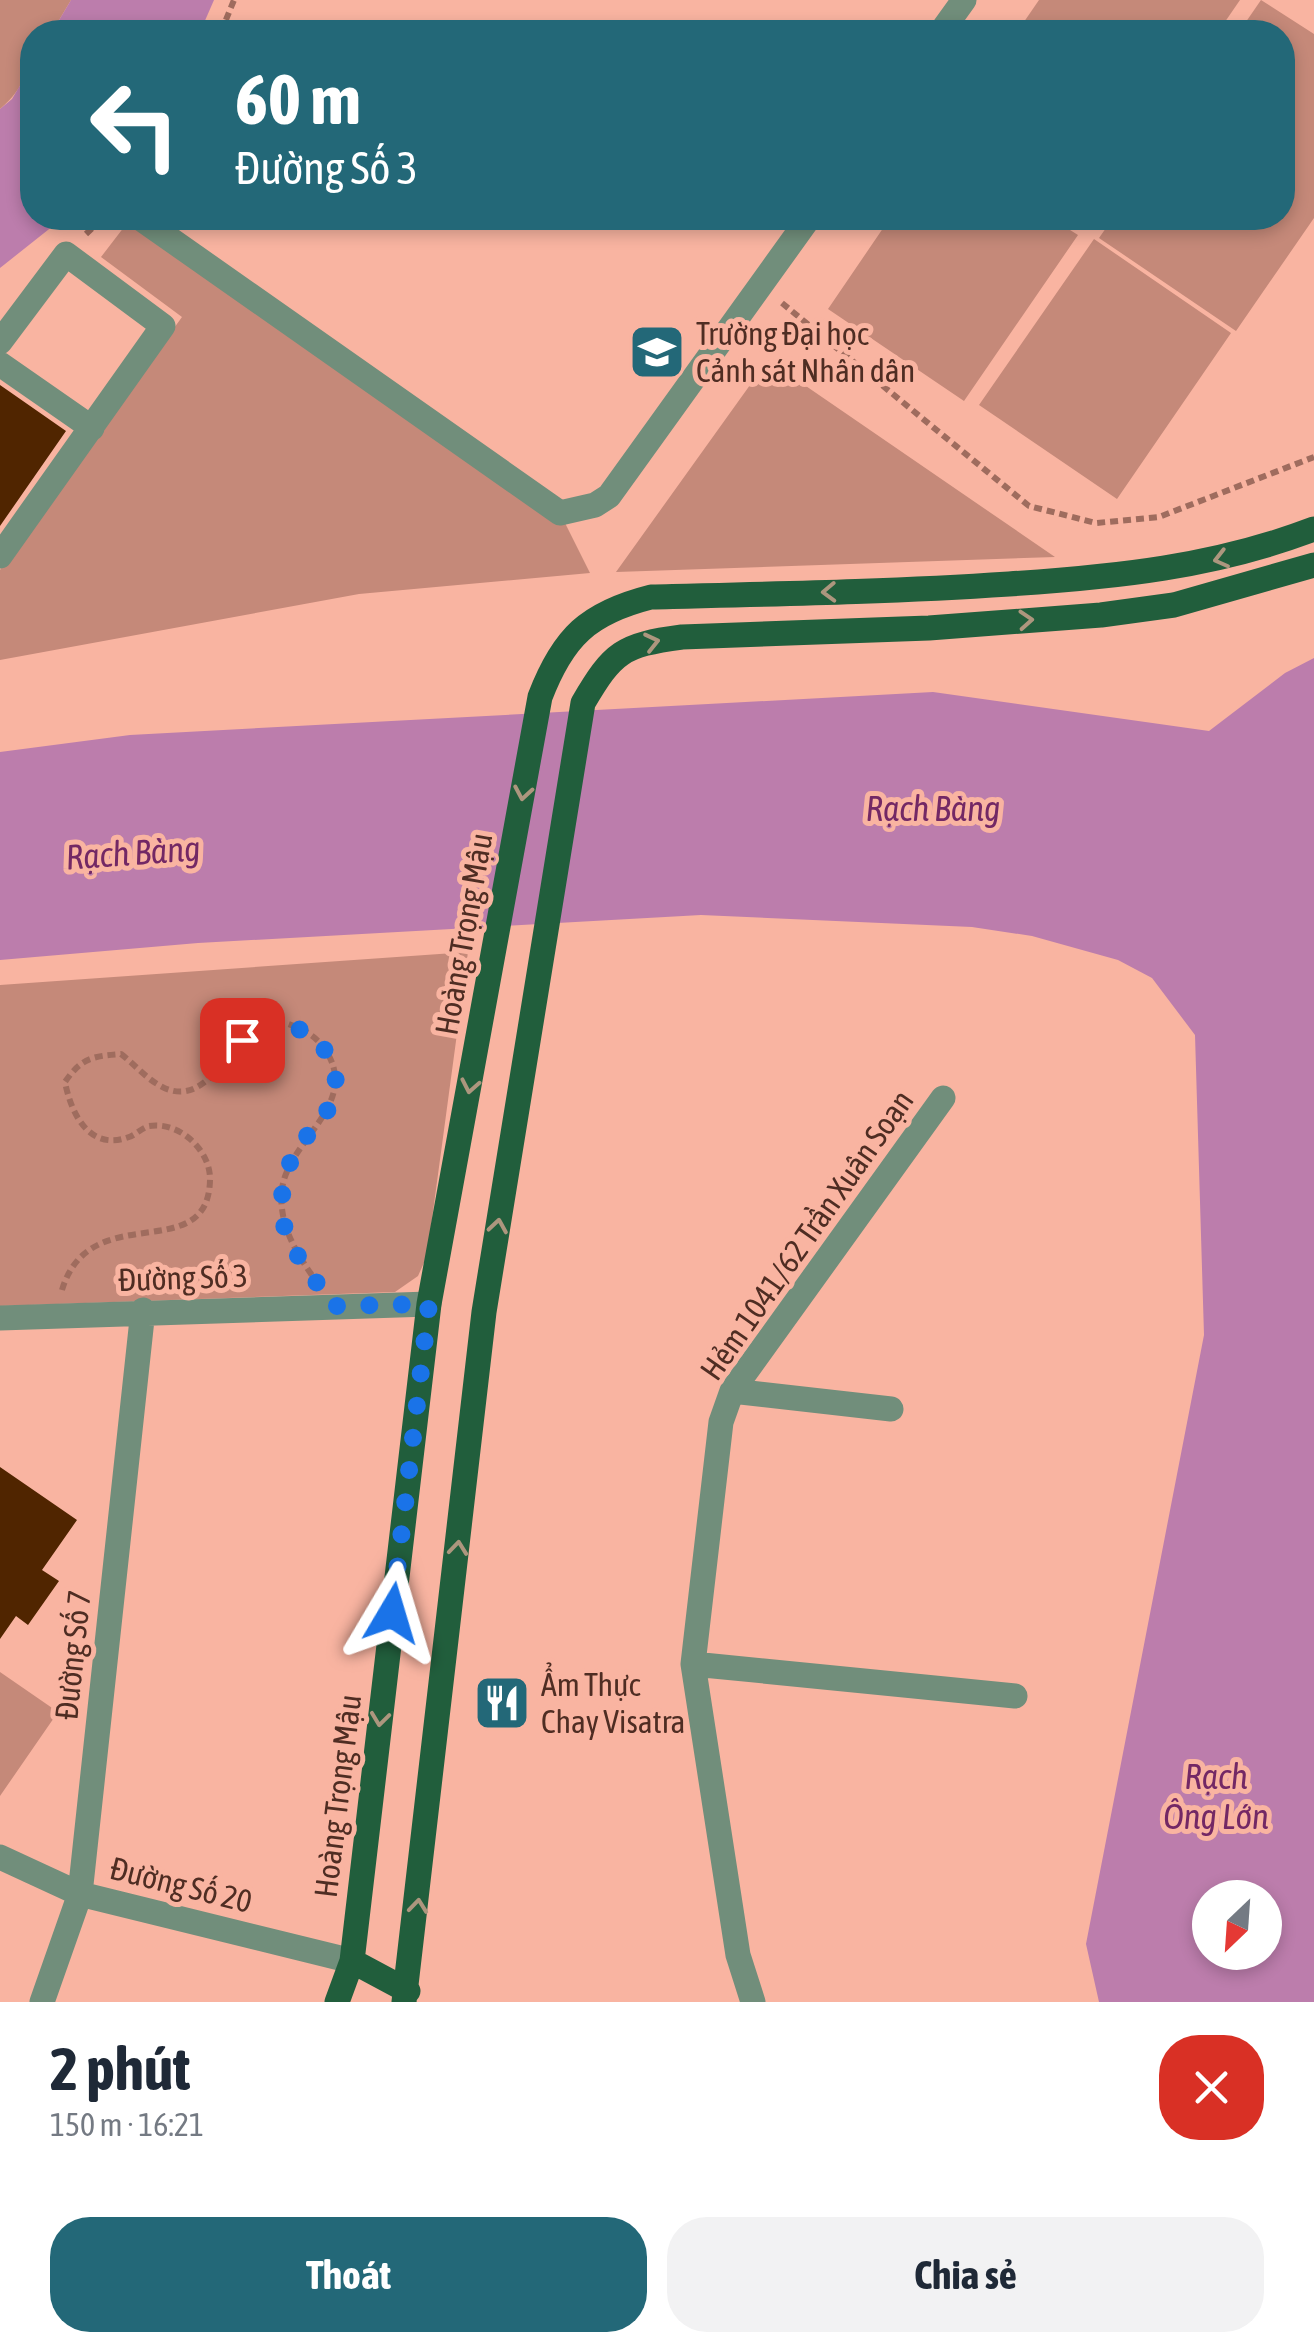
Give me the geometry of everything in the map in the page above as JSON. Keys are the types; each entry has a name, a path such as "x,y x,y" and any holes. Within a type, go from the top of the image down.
{"main road":[{"name":"Hoàng Trọng Mậu","path":"337,2002 352,1961 429,1304 540,697 556,656 583,627 613,607 651,597 926,590 1187,568 1260,550 1314,529"},
{"path":"352,1961 409,1998 484,1312 583,704 607,662 642,642 682,636 929,628 1174,605 1314,565"}],"street":[{"path":"157,230 560,513 596,505 609,496 799,230"},
{"path":"0,342 66,254 163,326 0,556"},
{"path":"0,364 92,428"},
{"name":"Hẻm 1041/62 Trần Xuân Soạn","path":"753,2002 738,1955 694,1664 721,1422 732,1391 943,1098"},
{"name":"Đường Số 3","path":"0,1318 144,1310 429,1304"},
{"name":"Đường Số 7","path":"42,2002 80,1894 144,1310"},
{"path":"732,1391 890,1409"},
{"path":"694,1664 1014,1696"},
{"name":"Đường Số 20","path":"0,1857 80,1894 352,1961"}],"path":[{"path":"766,276 787,312 1028,506 1096,523 1159,517 1314,457"},
{"path":"55,1315 67,1274 82,1253 113,1236 172,1230 198,1218 210,1197 210,1165 195,1142 185,1136 150,1126 126,1139 100,1138 83,1128 70,1108 65,1082 76,1064 90,1056 120,1054 155,1083 173,1090 203,1086 218,1074 242,1040 276,1020 302,1027 324,1045 336,1069 332,1100 296,1148 282,1185 282,1216 300,1258 334,1306"}],"shaded area":[{"path":"0,0 71,0 59,20 20,20 20,85 0,109"},
{"path":"1039,0 1240,0 1226,20 1025,20"},
{"path":"1261,0 1292,20 1247,20"},
{"path":"1295,22 1314,34 1314,218 1236,331 1099,238 1105,230 1295,230"},
{"path":"122,230 177,230 173,240 560,513 590,573 359,594 0,660 0,570 182,317 101,257"},
{"path":"882,230 1070,230 1078,235 964,401 828,309"},
{"path":"1094,239 1231,333 1117,499 979,405"},
{"path":"768,360 1055,557 616,572"},
{"path":"468,952 427,1256 418,1276 395,1292 0,1306 0,985"},
{"path":"0,1672 58,1712 0,1796"}],"water":[{"path":"71,0 214,0 205,20 59,20"},
{"path":"20,85 20,230 48,230 0,268 0,109"},
{"path":"1314,658 1314,2002 1099,2002 1086,1944 1204,1335 1195,1035 1152,978 1118,960 1032,936 972,927 701,915 198,943 0,960 0,752 130,735 933,692 1209,731 1285,673"}],"building":[{"path":"0,385 66,431 0,526"},
{"path":"0,1467 77,1520 42,1570 59,1581 28,1625 16,1616 0,1639"}],"place":[{"name":"Trường Đại học Cảnh sát Nhân dân","path":"657,352"},
{"name":"Ẩm Thực Chay Visatra","path":"502,1703"}],"route":[{"path":"242,1040 276,1020 302,1027 324,1045 336,1069 332,1100 320,1122 296,1148 282,1185 282,1216 300,1258 334,1306 429,1304 392,1613"}],"water label":[{"name":"Rạch Bàng","path":"933,809"},
{"name":"Rạch Bàng","path":"133,853"},
{"name":"Rạch Ông Lớn","path":"1216,1797"}]}
